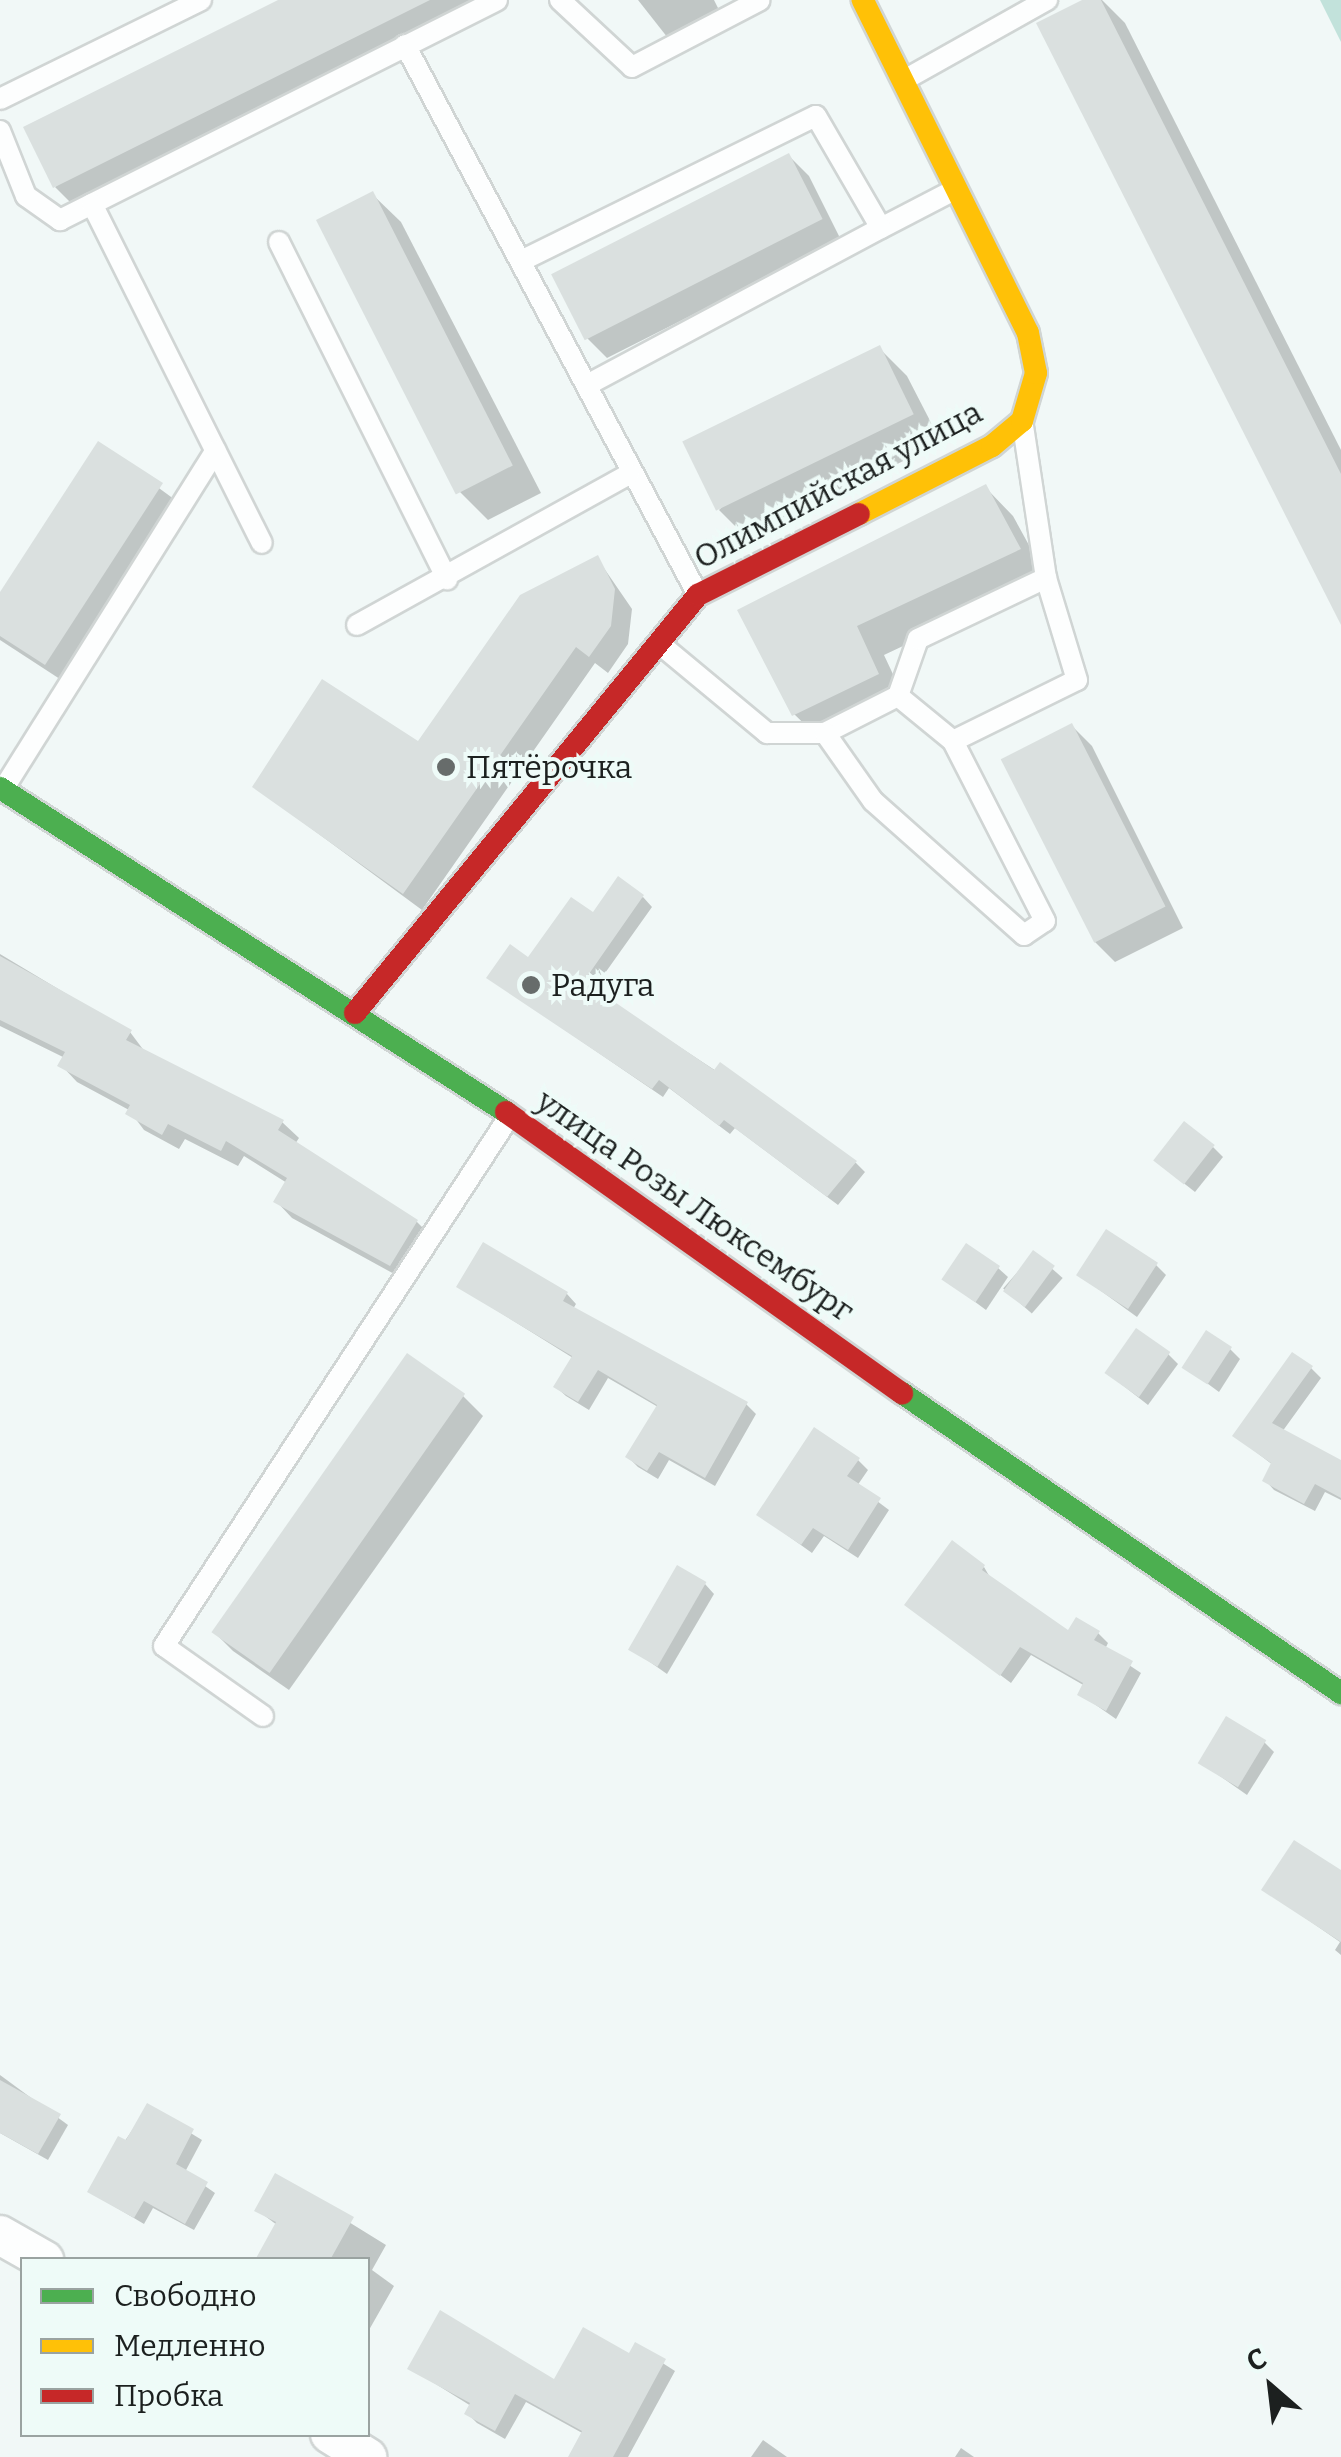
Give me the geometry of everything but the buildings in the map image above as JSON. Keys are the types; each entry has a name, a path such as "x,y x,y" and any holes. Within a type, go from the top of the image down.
{"street":[{"name":"Олимпийская улица","path":"355,1013 698,596 992,446 1022,420 1036,373 1028,333 864,0"},
{"name":"улица Розы Люксембург","path":"1,789 510,1115 1098,1533 1341,1693"},
{"path":"0,2235 39,2257"},
{"path":"335,2437 366,2457"}],"lane":[{"path":"0,99 201,0"},
{"path":"0,132 26,196 60,220 498,0"},
{"path":"560,0 632,67 760,0"},
{"path":"906,80 1047,0"},
{"path":"405,45 523,260 630,474 698,596"},
{"path":"523,260 816,116 881,228"},
{"path":"586,384 958,188"},
{"path":"92,204 262,543"},
{"path":"279,242 448,579"},
{"path":"953,741 1077,680 1046,578 1022,420"},
{"path":"1,789 215,452"},
{"path":"357,625 448,579 630,474"},
{"path":"659,643 767,733 824,733 898,696 918,640 1046,578"},
{"path":"824,733 873,801 1024,936 1045,921 953,741 898,696"},
{"path":"264,1716 164,1646 510,1115"}],"green space":[{"path":"1320,0 1341,0 1341,42"}],"traffic: fast":[{"path":"0,788 506,1112"},
{"path":"902,1393 1341,1693"}],"traffic: slow":[{"path":"859,514 992,446 1022,421 1036,373 1028,333 863,0"}],"traffic: jam":[{"path":"355,1013 698,595 859,514"},
{"path":"506,1112 902,1393"}],"place":[{"name":"Пятёрочка","path":"446,767"},
{"name":"Радуга","path":"531,985"}]}
